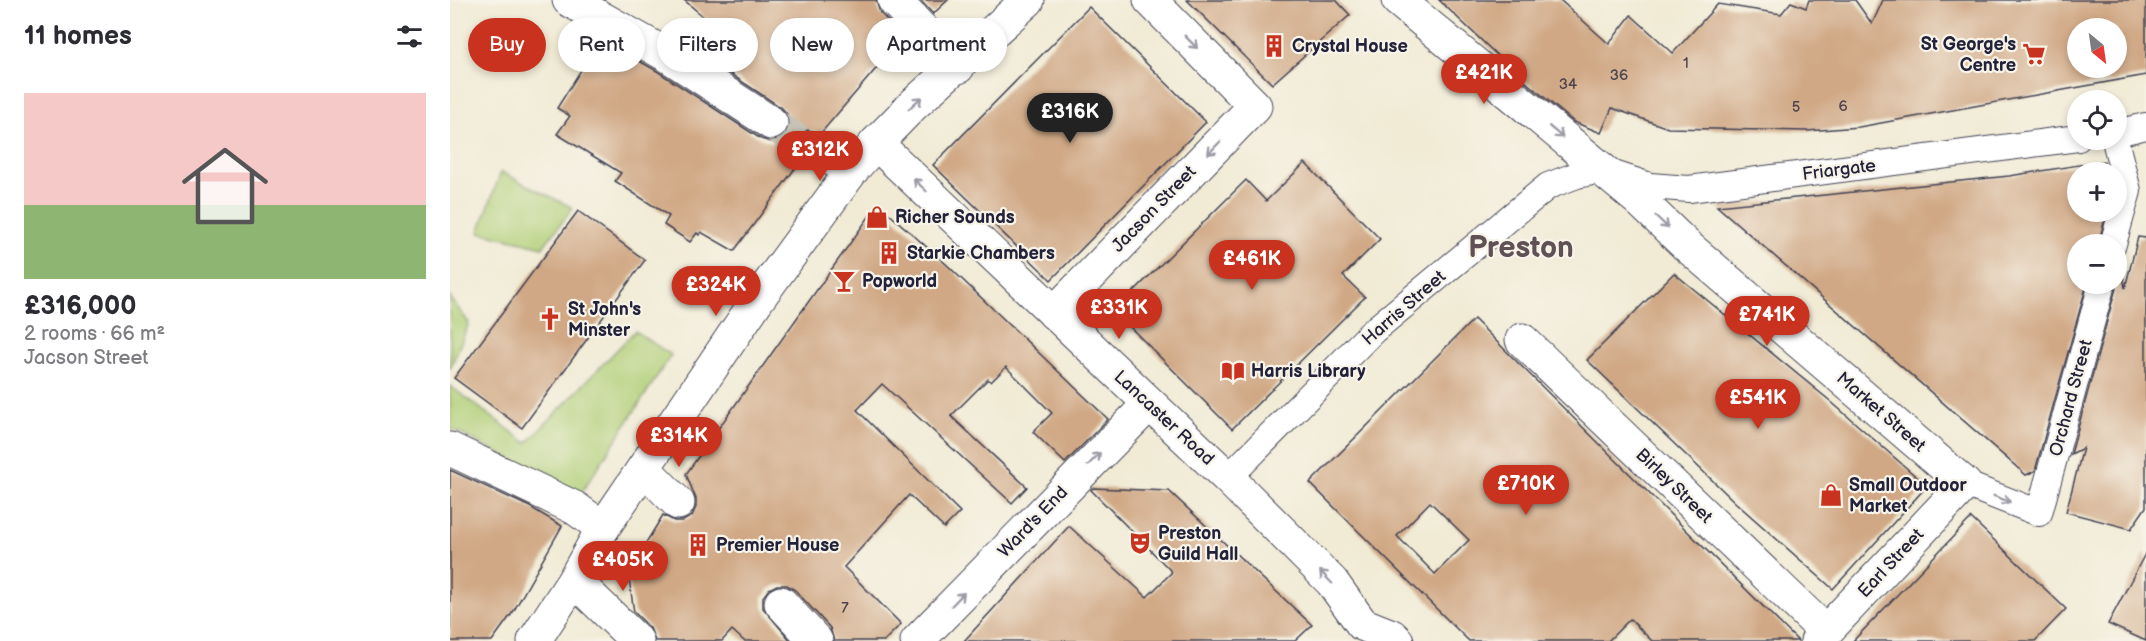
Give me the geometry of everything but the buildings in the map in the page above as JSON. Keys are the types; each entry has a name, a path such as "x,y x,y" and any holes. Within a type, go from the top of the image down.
{"street":[{"path":"569,0 667,55 771,123"},
{"path":"894,0 911,18"},
{"path":"1007,20 1028,0"},
{"name":"Jacson Street","path":"1054,313 1255,106 1150,0"},
{"name":"Market Street","path":"1398,0 1602,170 1965,484 2039,513"},
{"path":"534,641 574,580 603,528 758,299 853,169 913,105 952,72"},
{"path":"2127,130 2146,126"},
{"name":"Friargate","path":"1602,170 1650,186 1689,189 2067,139"},
{"name":"Lancaster Road","path":"876,143 1228,478 1332,582 1352,632 1392,636 1397,641"},
{"path":"810,149 853,169"},
{"path":"2116,234 2128,191 2118,150"},
{"name":"Harris Street","path":"1228,478 1373,331 1548,186 1577,175 1602,170"},
{"name":"Orchard Street","path":"2039,513 2099,294"},
{"name":"Birley Street","path":"1522,340 1821,636"},
{"name":"Ward's End","path":"917,641 1149,404"},
{"path":"450,449 575,508 603,528"},
{"path":"644,470 678,503"},
{"name":"Earl Street","path":"1821,636 1965,484"},
{"path":"574,580 637,641"},
{"path":"782,603 816,641"}],"green space":[{"path":"501,172 573,208 543,247 479,232"},
{"path":"450,297 469,323 450,369"},
{"path":"635,331 671,355 580,495 450,428 450,386 527,443"}],"tunnel":[{"path":"771,123 810,149"}],"place":[{"name":"Crystal House","path":"1274,46"},
{"name":"St George's Centre","path":"2034,54"},
{"name":"Richer Sounds","path":"877,217"},
{"name":"Starkie Chambers","path":"889,253"},
{"name":"Popworld","path":"844,281"},
{"name":"St John's Minster","path":"550,319"},
{"name":"Harris Library","path":"1233,371"},
{"name":"Small Outdoor Market","path":"1831,495"},
{"name":"Preston Guild Hall","path":"1140,543"},
{"name":"Premier House","path":"698,545"}],"district":[{"name":"Preston","path":"1521,248"}]}
